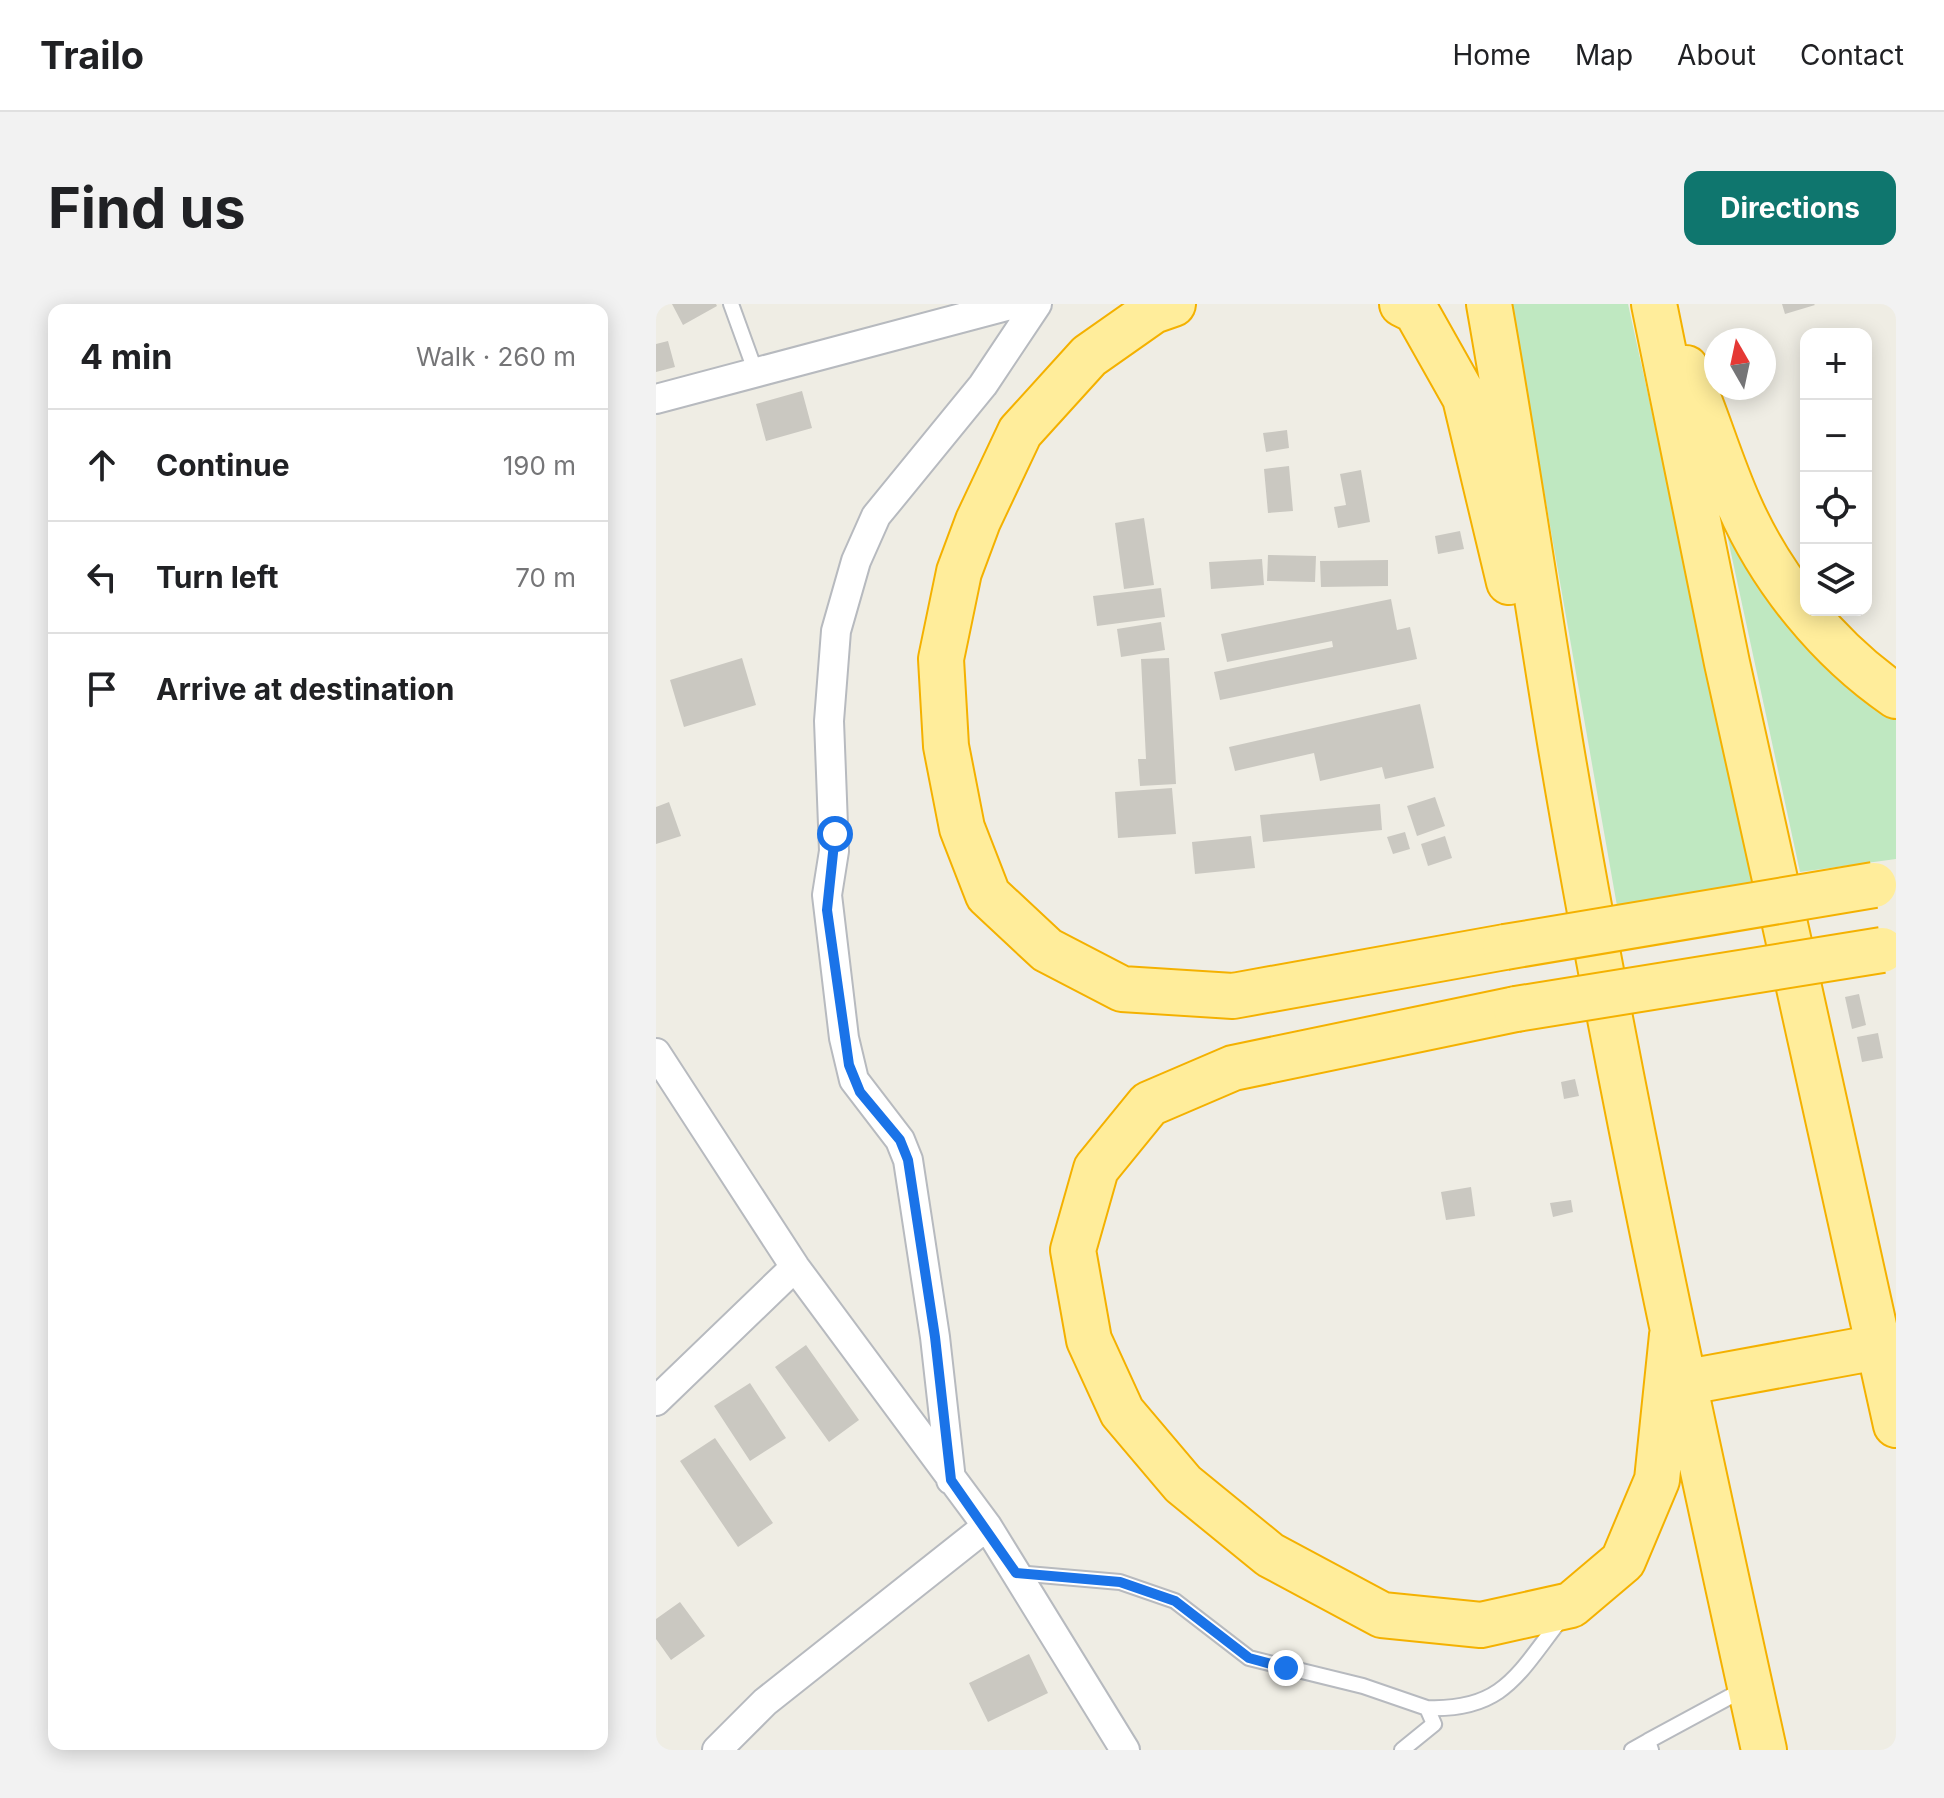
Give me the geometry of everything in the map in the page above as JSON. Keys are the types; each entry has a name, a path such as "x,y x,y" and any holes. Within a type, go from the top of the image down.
{"highway":[{"path":"1173,304 1153,311 1089,356 1020,432 978,521 959,572 941,659 946,746 962,828 988,895 1047,950 1122,989 1233,996 1885,883"},
{"path":"1402,304 1416,311 1465,398 1514,604 1561,744"},
{"path":"1489,304 1561,744 1672,1335 1764,1750"},
{"path":"1655,304 1708,417 1739,506 1794,600 1864,674 1896,696"},
{"path":"1655,304 1727,663 1896,1425"},
{"path":"1672,1335 1657,1480 1623,1561 1571,1605 1481,1625 1382,1615 1270,1555 1183,1484 1122,1412 1089,1340 1073,1250 1096,1169 1149,1104 1233,1068 1516,1009 1889,949"},
{"path":"1682,1383 1878,1347"}],"street":[{"path":"656,399 1014,304"},
{"path":"951,1480 935,1337 908,1160 900,1140 854,1080 844,1038 827,910 835,834 830,771 832,666 836,631 856,561 876,516 983,385 1037,304"},
{"path":"656,1053 795,1267 987,1526 1125,1750"},
{"path":"656,1401 795,1267"},
{"path":"717,1750 765,1702 987,1526"}],"lane":[{"path":"731,304 756,373"},
{"path":"1016,1573 1134,1587 1175,1601 1249,1658 1363,1686 1427,1708 1460,1709 1489,1698 1513,1680 1571,1605"},
{"path":"1632,1750 1650,1746 1750,1686"},
{"path":"1402,1750 1434,1724 1427,1708"}],"green space":[{"path":"1511,304 1628,304 1756,883 1617,906"},
{"path":"1726,530 1800,611 1800,616 1804,616 1896,717 1896,859 1800,872"}],"building":[{"path":"672,304 716,304 717,306 683,325"},
{"path":"1782,304 1814,304 1815,305 1785,314"},
{"path":"668,341 675,367 656,372 656,344"},
{"path":"802,391 812,428 766,441 756,404"},
{"path":"1287,430 1289,448 1266,452 1263,433"},
{"path":"1289,466 1293,511 1268,513 1264,469"},
{"path":"1361,470 1370,522 1338,528 1334,507 1346,505 1340,474"},
{"path":"1144,518 1154,585 1124,589 1115,523"},
{"path":"1460,531 1464,549 1438,554 1435,536"},
{"path":"1268,555 1316,556 1315,582 1267,581"},
{"path":"1262,559 1264,585 1211,589 1209,562"},
{"path":"1388,560 1388,586 1321,587 1320,561"},
{"path":"1161,588 1165,617 1097,626 1093,596"},
{"path":"1391,599 1397,630 1410,627 1417,659 1220,700 1214,672 1333,647 1332,641 1227,662 1221,634"},
{"path":"1161,622 1165,650 1121,657 1117,629"},
{"path":"742,658 756,705 684,727 670,680"},
{"path":"1169,658 1176,784 1140,786 1138,759 1146,759 1141,659"},
{"path":"1420,704 1434,768 1385,779 1382,767 1320,781 1314,753 1235,771 1229,747"},
{"path":"1172,788 1176,834 1118,838 1115,792"},
{"path":"1435,797 1445,826 1417,836 1407,806"},
{"path":"669,802 681,836 656,844 656,807"},
{"path":"1380,804 1382,830 1263,842 1260,815"},
{"path":"1405,832 1410,849 1393,854 1387,837"},
{"path":"1251,836 1255,868 1195,874 1192,842"},
{"path":"1445,836 1452,858 1428,866 1421,844"},
{"path":"1859,994 1866,1025 1852,1029 1845,997"},
{"path":"1878,1033 1883,1058 1862,1062 1857,1037"},
{"path":"1575,1079 1579,1096 1564,1099 1561,1082"},
{"path":"1471,1187 1475,1216 1446,1220 1441,1192"},
{"path":"1571,1200 1573,1212 1553,1217 1550,1203"},
{"path":"806,1345 859,1420 829,1442 775,1367"},
{"path":"750,1383 786,1438 750,1461 714,1406"},
{"path":"715,1438 773,1523 738,1547 680,1461"},
{"path":"680,1602 705,1636 671,1660 656,1639 656,1619"},
{"path":"1029,1654 1048,1693 988,1722 969,1683"}],"route":[{"path":"835,834 827,910 844,1038 849,1065 860,1092 900,1140 908,1160 935,1337 951,1480 987,1526 1016,1573 1120,1582 1175,1601 1213,1627 1249,1658 1286,1668"}]}
